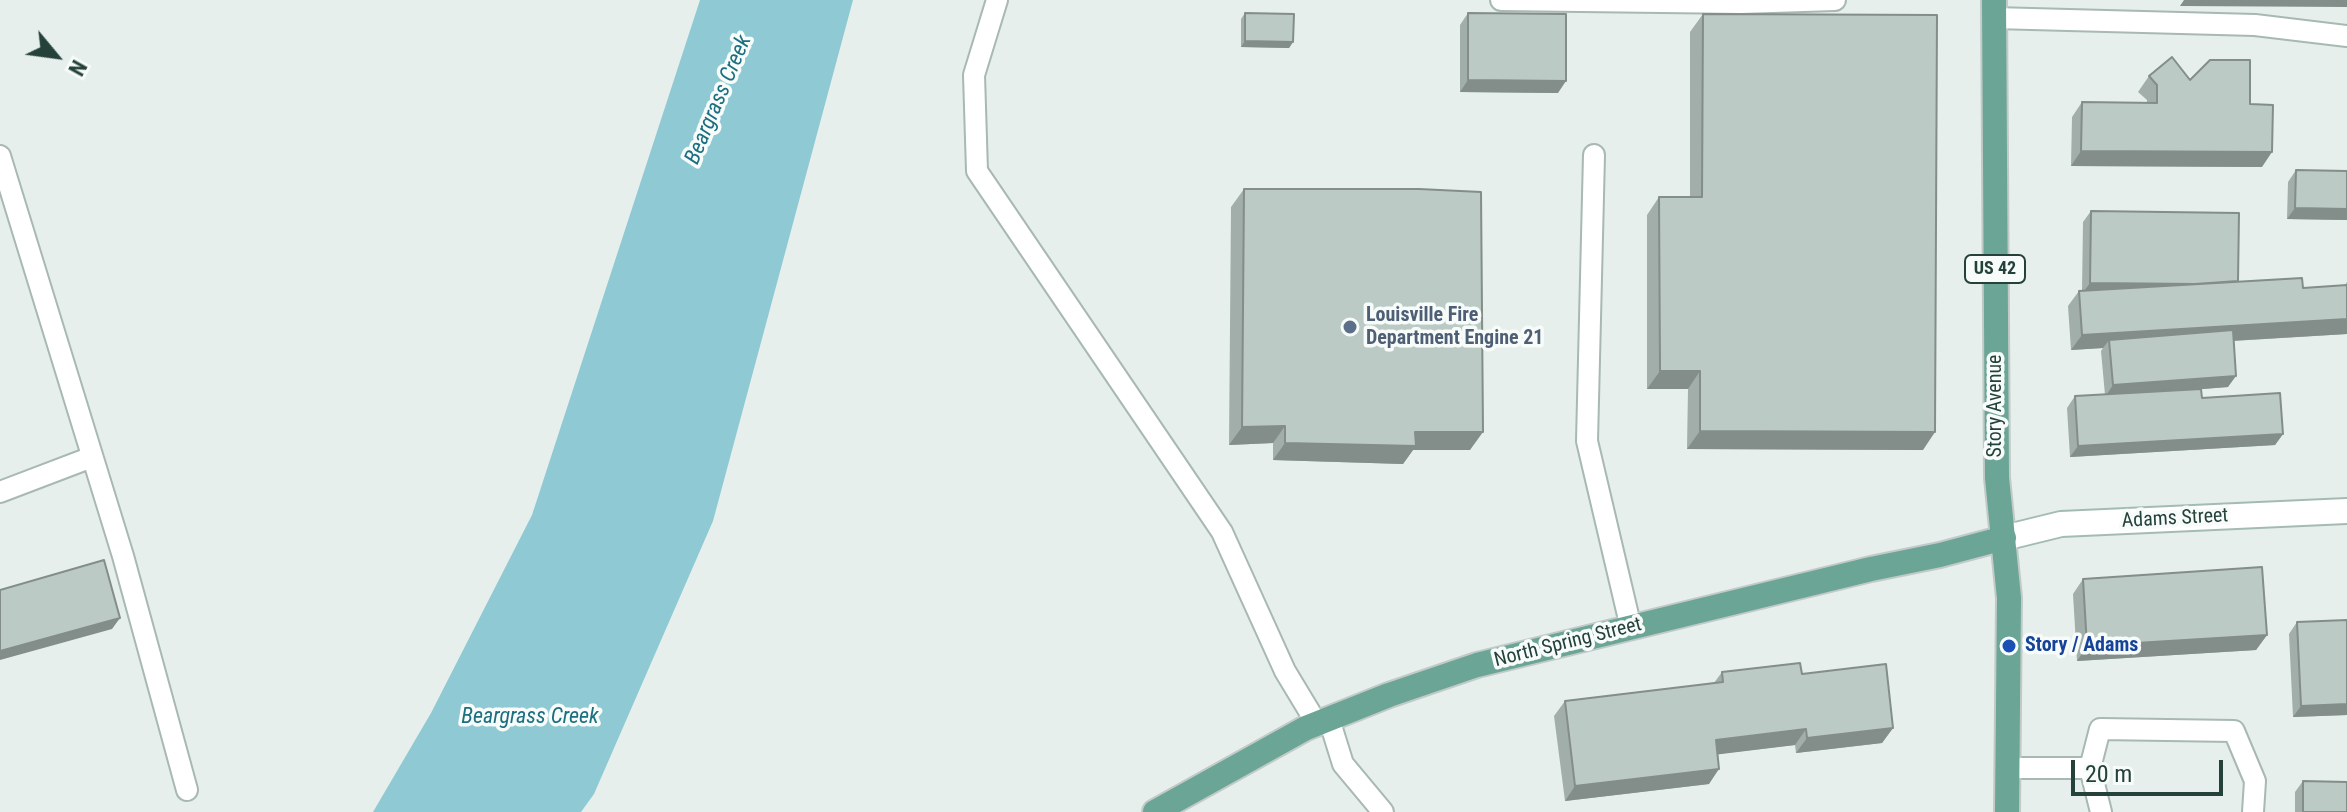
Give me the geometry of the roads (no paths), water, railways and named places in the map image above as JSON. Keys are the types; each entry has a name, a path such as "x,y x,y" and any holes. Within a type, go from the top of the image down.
{"main road":[{"name":"Story Avenue","path":"1994,9 1997,478 2009,598 2007,812"},
{"name":"North Spring Street","path":"1155,812 1323,722 1389,695 1477,665 2004,538"}],"street":[{"name":"Adams Street","path":"2004,538 2061,524 2347,511"}],"lane":[{"path":"997,0 974,75 977,171 1222,532 1285,671 1323,722 1343,764 1383,812"},
{"path":"1501,0 1741,3 1835,0"},
{"path":"1994,9 2255,25 2347,36"},
{"path":"1594,155 1587,441 1631,628"},
{"path":"0,156 123,556 187,790"},
{"path":"0,492 92,457"},
{"path":"2101,812 2090,768 2100,729 2234,731 2255,781 2253,812"},
{"path":"2008,768 2090,768"}],"water":[{"name":"Beargrass Creek","path":"700,0 853,0 713,521 594,794 581,812 373,812 431,713 532,515"}],"place":[{"name":"Louisville Fire Department Engine 21","path":"1350,327"},
{"name":"Story / Adams","path":"2009,646"}]}
